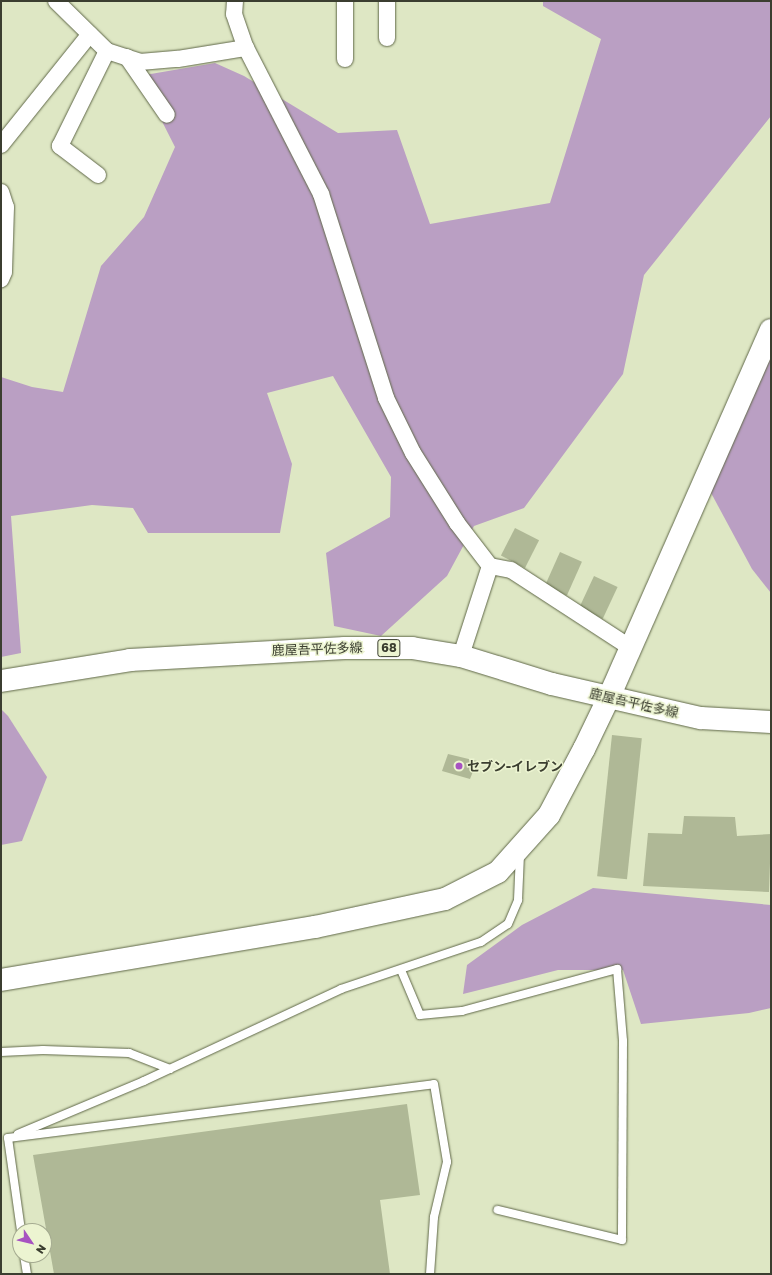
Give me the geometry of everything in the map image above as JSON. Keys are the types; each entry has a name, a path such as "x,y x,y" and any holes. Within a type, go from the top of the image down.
{"street":[{"path":"56,1 107,50 140,62 178,59 246,48"},
{"path":"235,1 234,14 246,48 321,194 386,398 413,453 457,523 490,566 510,570 631,648"},
{"path":"345,1 345,59"},
{"path":"387,1 387,38"},
{"path":"1,144 90,34"},
{"path":"98,175 60,146 107,50"},
{"path":"127,58 167,115"},
{"path":"1,192 6,207 4,272 1,280"},
{"path":"1,980 315,927 445,899 498,872 520,850 550,815 609,697 771,330"},
{"path":"461,656 490,566"},
{"name":"鹿屋吾平佐多線","path":"1,681 130,660 242,652 345,648 412,648 461,656 552,684 701,718 771,722"}],"lane":[{"path":"8,1138 170,1069 341,989 481,942 508,924 518,900 520,850"},
{"path":"401,970 420,1015 462,1010 617,969 623,1040 622,1240 498,1210"},
{"path":"1,1052 43,1050 130,1053 170,1069"},
{"path":"8,1138 434,1084 447,1162 434,1218 430,1274"},
{"path":"8,1138 20,1223"},
{"path":"25,1263 27,1274"}],"shaded area":[{"path":"543,1 771,1 771,116 644,275 623,374 524,508 474,526 447,576 381,636 334,626 326,553 390,517 391,477 333,376 267,393 292,464 280,533 148,533 133,508 92,505 11,516 21,653 1,657 1,377 32,387 63,392 101,266 144,217 175,147 139,76 215,63 244,76 338,133 397,130 430,224 550,203 601,39 543,6"},
{"path":"771,358 771,593 752,569 710,491 733,409"},
{"path":"1,709 8,716 47,777 22,841 1,845"},
{"path":"593,888 771,905 771,1008 749,1013 641,1024 623,970 558,970 463,994 467,965 522,925"}],"building":[{"path":"515,528 539,540 525,568 501,556"},
{"path":"560,552 582,562 567,596 545,586"},
{"path":"594,576 618,587 603,619 579,608"},
{"path":"612,735 642,738 627,879 597,876"},
{"name":"セブン-イレブン","path":"448,754 477,761 470,779 442,771"},
{"path":"684,816 735,817 737,836 771,834 769,892 643,886 648,833 682,834"},
{"path":"407,1104 420,1195 380,1200 390,1274 54,1274 52,1263 52,1223 45,1223 33,1155"}],"place":[{"name":"セブン-イレブン","path":"459,766"}]}
